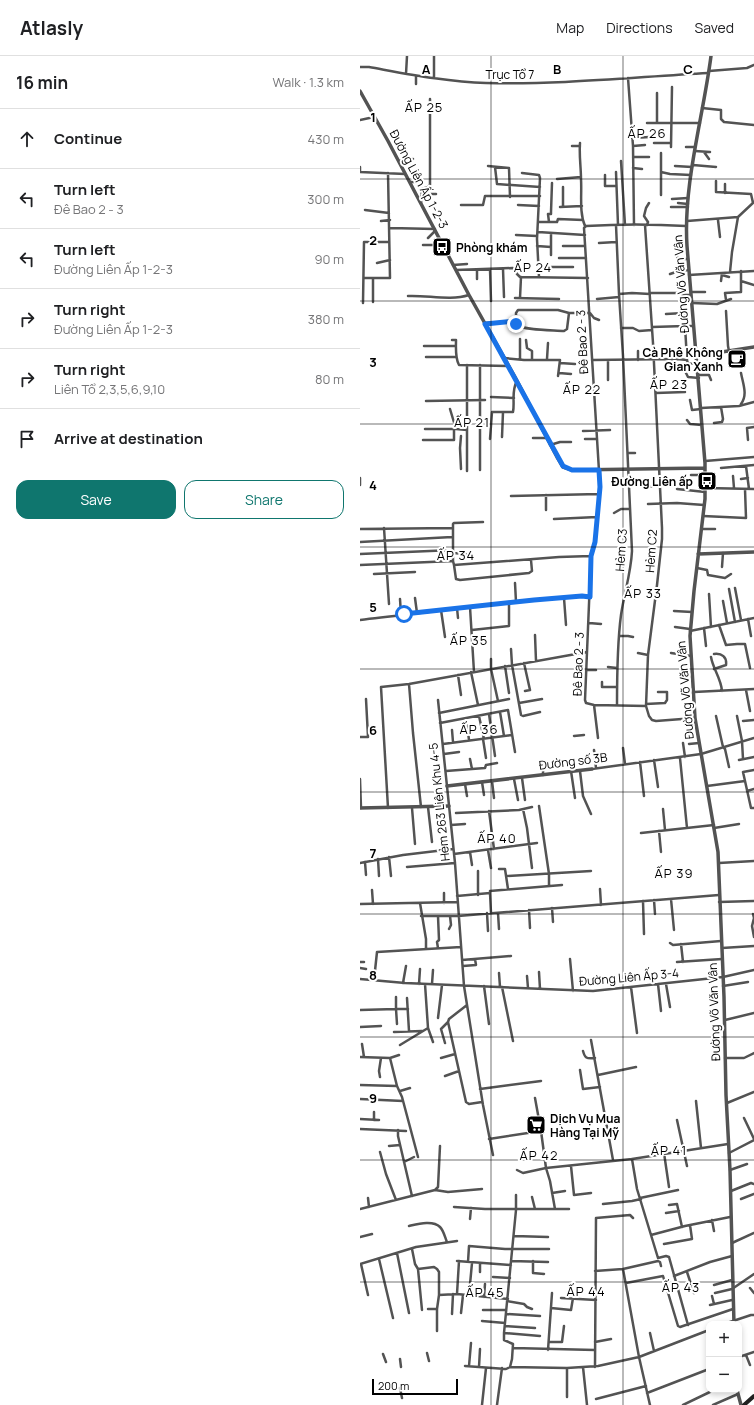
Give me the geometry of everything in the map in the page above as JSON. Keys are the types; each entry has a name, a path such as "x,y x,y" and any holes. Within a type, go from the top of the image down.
{"main road":[{"path":"742,1405 754,1396"}],"street":[{"path":"406,74 407,56"},
{"path":"434,56 434,78"},
{"name":"Đường Võ Văn Vân","path":"711,56 691,175 687,221 689,275 705,461 705,490 702,529 690,630 695,718 714,827 718,863 726,1103 730,1170 732,1300 734,1321"},
{"name":"Trục Tổ 7","path":"360,67 369,67 416,76 465,82 554,83 709,72 747,68 754,64"},
{"path":"416,76 416,84"},
{"path":"628,78 633,146 634,225"},
{"path":"670,147 672,87"},
{"name":"Đường Liên Ấp 1-2-3","path":"360,91 563,467 572,470 705,468"},
{"path":"657,93 657,123"},
{"path":"421,204 422,189 430,185 430,99"},
{"path":"702,108 721,110 721,118 724,122 754,125"},
{"path":"360,120 374,117"},
{"path":"647,123 700,123"},
{"path":"632,138 650,136"},
{"path":"654,143 670,143"},
{"name":"Đê Bao 2 - 3","path":"572,146 580,145 579,160 582,177 582,206 585,226 599,470 599,494 595,542 591,556 585,694 586,703 594,704"},
{"path":"633,146 645,145"},
{"path":"686,147 704,152 710,152"},
{"path":"704,152 709,159"},
{"path":"661,153 661,195"},
{"path":"633,157 650,157"},
{"path":"398,161 413,159"},
{"path":"621,161 625,225"},
{"path":"488,166 510,168 510,197"},
{"path":"675,166 716,168"},
{"path":"360,167 360,172 405,174"},
{"path":"495,167 496,183 540,187"},
{"path":"633,168 642,169"},
{"name":"Hẻm C3","path":"616,172 616,242 624,360 632,529 631,565 621,615 619,636 617,705"},
{"path":"661,172 691,175"},
{"path":"364,278 390,278 390,213 388,173"},
{"path":"522,173 539,175 540,196 537,236 539,277"},
{"path":"605,174 605,186 616,186"},
{"path":"557,179 582,177"},
{"path":"687,221 718,220 738,217 754,203 751,194 716,192 716,181"},
{"path":"409,182 419,182"},
{"path":"549,222 548,214 551,214 552,183"},
{"path":"725,184 725,193"},
{"path":"563,187 562,207 582,206"},
{"path":"422,194 436,194"},
{"path":"461,205 483,205 485,196 540,196"},
{"path":"672,199 689,198"},
{"name":"Hẻm C2","path":"646,705 648,655 662,539 656,393 646,225 648,222 644,216 649,203"},
{"path":"678,203 688,205"},
{"path":"518,205 539,206"},
{"path":"671,208 688,205"},
{"path":"365,210 390,213"},
{"path":"730,272 738,217"},
{"path":"380,221 390,220"},
{"path":"539,222 583,220"},
{"path":"718,220 720,237"},
{"path":"585,226 687,226"},
{"path":"390,228 435,230"},
{"path":"428,238 435,230"},
{"path":"538,232 585,234"},
{"path":"551,233 551,255"},
{"path":"516,235 537,236"},
{"path":"363,303 364,242 389,242"},
{"path":"599,243 616,242"},
{"path":"423,245 443,245"},
{"path":"537,246 551,248"},
{"path":"563,246 586,246"},
{"path":"676,254 678,259 688,259"},
{"path":"559,258 586,258"},
{"path":"377,263 390,260"},
{"path":"453,265 467,264"},
{"path":"538,267 573,267"},
{"path":"456,270 513,268 521,277 588,278"},
{"path":"490,269 491,301"},
{"path":"503,269 504,297"},
{"path":"477,270 477,279"},
{"path":"670,274 689,270"},
{"path":"689,275 722,274 754,270"},
{"path":"726,300 725,293 741,292 741,271"},
{"path":"722,274 729,277"},
{"path":"721,281 722,274"},
{"path":"520,298 521,277"},
{"path":"373,278 373,302"},
{"path":"741,281 754,285"},
{"path":"597,299 632,293 680,293 683,295 705,292"},
{"path":"408,296 448,297 469,295"},
{"path":"683,295 687,360 688,364 697,363"},
{"path":"515,298 559,299"},
{"path":"692,303 717,304 731,299"},
{"path":"569,313 567,329 564,330 526,329 519,327 516,324 516,313 518,310 558,310 569,313 590,313 594,318 599,320"},
{"path":"726,311 729,351"},
{"path":"666,314 684,313"},
{"path":"485,324 516,321"},
{"path":"621,328 632,328 639,331 694,326"},
{"path":"520,339 520,359"},
{"path":"452,340 456,340 456,357 459,365 509,366"},
{"path":"526,340 527,348 532,351 532,359"},
{"path":"547,359 548,343"},
{"path":"424,346 456,346"},
{"path":"696,356 754,347"},
{"path":"638,351 638,360"},
{"path":"426,357 456,357"},
{"path":"504,358 559,359 559,374 571,374"},
{"path":"592,360 687,360"},
{"path":"608,361 608,380"},
{"path":"560,363 575,364"},
{"path":"467,365 467,471"},
{"path":"480,365 480,470"},
{"path":"740,373 745,395 741,405"},
{"path":"686,374 688,377 709,375 711,380"},
{"path":"490,439 492,412 513,412 515,385 517,381"},
{"path":"656,393 685,392"},
{"path":"491,397 514,398"},
{"path":"426,401 485,400"},
{"path":"690,400 692,410 741,405 754,402"},
{"path":"714,423 722,422 721,407"},
{"path":"423,440 454,440 455,429 450,409"},
{"path":"502,437 503,412"},
{"path":"687,420 690,424 702,425"},
{"path":"748,440 747,428 754,427"},
{"path":"425,429 467,430"},
{"path":"583,431 610,430"},
{"path":"461,436 460,448 462,469"},
{"path":"533,438 547,438"},
{"path":"585,439 597,439"},
{"path":"550,445 560,442 571,442"},
{"path":"460,448 467,448"},
{"path":"628,454 635,453"},
{"path":"705,461 754,457"},
{"path":"721,468 754,465"},
{"path":"746,466 749,489"},
{"path":"691,475 705,475"},
{"path":"733,476 734,488"},
{"path":"360,478 360,485"},
{"path":"741,479 748,478"},
{"path":"646,487 660,486"},
{"path":"677,489 754,489"},
{"path":"702,516 746,518 745,489"},
{"path":"511,496 599,494"},
{"path":"546,495 546,510"},
{"path":"648,504 677,503 704,505"},
{"path":"614,513 621,509 630,509"},
{"path":"554,519 597,517"},
{"path":"482,522 454,523 452,537 453,561 456,579 460,580 530,573 532,571 531,560"},
{"path":"384,528 385,564 389,604"},
{"path":"360,529 453,528"},
{"path":"702,529 715,529"},
{"path":"360,542 452,537"},
{"path":"360,554 453,551 466,554"},
{"path":"698,554 754,552"},
{"path":"722,567 723,553"},
{"path":"454,565 591,556"},
{"path":"360,565 453,561"},
{"path":"697,568 707,570 708,575 714,577 725,578 731,574"},
{"path":"374,574 415,572"},
{"path":"515,584 516,602"},
{"path":"735,588 741,620"},
{"path":"728,589 735,622"},
{"path":"709,594 711,627"},
{"path":"360,620 470,606 582,596 590,597"},
{"path":"415,598 417,613"},
{"path":"564,598 566,625"},
{"path":"400,599 401,615"},
{"path":"723,601 727,623"},
{"path":"472,630 509,626 509,603"},
{"path":"470,606 473,672 478,705"},
{"path":"457,608 458,618"},
{"path":"441,610 445,637"},
{"path":"674,611 692,612"},
{"path":"675,628 690,630 754,618"},
{"path":"748,619 751,636"},
{"path":"589,623 601,624"},
{"path":"719,625 726,645 745,644 750,668"},
{"path":"704,628 706,646"},
{"path":"535,635 536,661"},
{"path":"619,636 633,637"},
{"path":"511,649 518,703 522,716 540,712"},
{"path":"388,808 381,687 409,684 587,652"},
{"path":"671,653 691,656"},
{"path":"714,654 719,653 724,656 726,665 714,669"},
{"path":"638,654 648,655"},
{"path":"711,657 714,669 720,680 722,691"},
{"path":"612,658 618,658"},
{"path":"491,659 491,669 498,701"},
{"path":"524,663 530,690 525,691"},
{"path":"505,666 509,693"},
{"path":"608,667 617,668"},
{"path":"586,670 596,670"},
{"path":"458,675 461,695"},
{"path":"602,682 602,687 617,687"},
{"path":"409,684 421,807"},
{"path":"694,692 754,689"},
{"path":"746,690 750,711"},
{"path":"598,738 594,704 646,705 665,703 667,700 667,692 658,692"},
{"path":"518,703 542,698"},
{"path":"360,737 368,737 366,699"},
{"path":"439,713 509,699"},
{"name":"Hẻm 263 Liên Khu 4-5","path":"438,700 455,863 464,986 482,1102 493,1155"},
{"path":"646,705 649,716 652,720 695,718"},
{"path":"440,723 508,710 515,752"},
{"path":"500,712 504,736"},
{"path":"489,714 496,756"},
{"path":"479,716 486,758"},
{"path":"716,716 723,747 725,749 728,767"},
{"path":"737,716 744,759"},
{"path":"743,721 754,720"},
{"path":"467,725 468,740"},
{"path":"452,730 453,742"},
{"path":"443,744 512,735"},
{"path":"574,736 584,735"},
{"name":"Đường số 3B","path":"447,786 680,758 701,754 754,738"},
{"path":"683,743 685,757"},
{"path":"689,744 699,743"},
{"path":"623,748 626,764"},
{"path":"594,750 594,768"},
{"path":"444,754 459,752"},
{"path":"738,760 754,757"},
{"path":"680,758 687,828"},
{"path":"470,759 472,769"},
{"path":"654,760 658,787"},
{"path":"640,762 644,796"},
{"path":"446,771 485,768 486,765 497,763"},
{"path":"543,775 545,765"},
{"path":"580,770 583,796 591,814"},
{"path":"754,770 742,773 751,808 754,808"},
{"path":"571,771 575,798"},
{"path":"522,778 525,800"},
{"path":"514,779 518,800"},
{"path":"360,780 361,808 449,806"},
{"path":"707,786 745,780"},
{"path":"492,781 494,798"},
{"path":"482,782 484,795"},
{"path":"465,784 467,796"},
{"path":"747,791 754,790"},
{"path":"539,806 549,874 549,886"},
{"path":"428,807 432,842"},
{"path":"456,812 523,809 532,807"},
{"path":"412,808 415,844"},
{"path":"523,809 532,868"},
{"path":"664,809 665,830"},
{"path":"489,811 494,849"},
{"path":"451,825 465,824"},
{"path":"641,833 739,824"},
{"path":"659,831 661,852"},
{"path":"454,854 537,843"},
{"path":"360,863 389,857 453,849"},
{"path":"488,850 491,868"},
{"path":"470,852 472,866"},
{"path":"389,857 391,876"},
{"path":"378,859 379,876"},
{"path":"718,863 754,861"},
{"path":"365,862 366,875"},
{"path":"407,867 455,863"},
{"path":"499,869 505,869 508,889"},
{"path":"478,871 478,895"},
{"path":"506,876 591,871"},
{"path":"457,896 478,895 490,893 490,891 508,889 562,885"},
{"path":"372,890 372,904"},
{"path":"600,890 601,905"},
{"path":"444,893 444,902"},
{"path":"488,931 490,893"},
{"path":"421,916 458,916 719,895"},
{"path":"671,899 674,930"},
{"path":"654,900 655,914"},
{"path":"643,901 644,934"},
{"path":"719,902 754,901"},
{"path":"360,904 458,902"},
{"path":"420,903 426,939 426,949"},
{"path":"552,908 553,922"},
{"path":"528,910 530,928"},
{"path":"498,913 499,929"},
{"path":"753,914 754,918 752,926 754,937"},
{"path":"438,916 438,948"},
{"path":"449,929 451,924 450,916"},
{"path":"670,943 673,945 721,942"},
{"path":"681,944 683,962"},
{"path":"722,948 754,946"},
{"path":"374,980 377,952 461,947"},
{"path":"462,960 511,956"},
{"path":"463,966 476,965 475,959"},
{"path":"570,959 573,991"},
{"path":"678,962 722,959"},
{"path":"403,983 406,966"},
{"path":"360,968 366,969"},
{"path":"418,984 420,969"},
{"path":"432,984 433,970"},
{"name":"Đường Liên Ấp 3-4","path":"360,979 418,984 593,991 723,977 754,970"},
{"path":"538,972 540,989"},
{"path":"499,973 513,1041"},
{"path":"527,976 528,988"},
{"path":"723,986 748,982"},
{"path":"425,984 428,1028 433,1042"},
{"path":"438,1018 442,984"},
{"path":"658,984 661,1011"},
{"path":"666,984 670,1007"},
{"path":"484,986 489,1024"},
{"path":"631,987 637,1033"},
{"path":"396,998 397,1024"},
{"path":"408,998 409,1031"},
{"path":"445,1043 441,1029 449,1019 467,1005"},
{"path":"360,1010 408,1009"},
{"path":"724,1020 754,1013"},
{"path":"448,1022 466,1102 469,1104 482,1102"},
{"path":"360,1027 381,1026"},
{"path":"400,1045 428,1028"},
{"path":"394,1032 424,1031"},
{"path":"591,1040 613,1160"},
{"path":"362,1044 364,1057"},
{"path":"583,1050 586,1059 595,1058"},
{"path":"725,1058 744,1058 754,1053"},
{"path":"441,1058 455,1054"},
{"path":"360,1057 390,1058 399,1055"},
{"path":"380,1077 379,1071 381,1058"},
{"path":"390,1058 418,1157"},
{"path":"598,1075 636,1067"},
{"path":"580,1070 583,1089 600,1086"},
{"path":"445,1076 459,1071"},
{"path":"480,1090 540,1081"},
{"path":"360,1085 397,1086"},
{"path":"400,1090 410,1088"},
{"path":"726,1103 754,1092"},
{"path":"535,1098 546,1168 555,1209"},
{"path":"360,1099 403,1103"},
{"path":"696,1101 701,1148"},
{"path":"374,1112 374,1120"},
{"path":"729,1153 754,1139 744,1118"},
{"path":"360,1119 379,1120"},
{"path":"677,1120 687,1166"},
{"path":"360,1129 406,1131"},
{"path":"398,1130 398,1136 412,1196"},
{"path":"489,1139 540,1131"},
{"path":"517,1170 523,1173 546,1168 632,1159 728,1144"},
{"path":"389,1146 400,1145"},
{"path":"435,1190 438,1187 440,1146"},
{"path":"380,1152 386,1174 396,1200"},
{"path":"664,1153 669,1187"},
{"path":"404,1162 414,1158"},
{"path":"632,1159 637,1189 658,1258 666,1256 669,1257 688,1325"},
{"path":"730,1170 747,1164"},
{"path":"571,1166 574,1195 591,1193"},
{"path":"730,1191 751,1183 754,1184"},
{"path":"360,1209 435,1190 448,1192 482,1188"},
{"path":"603,1204 632,1201 678,1190"},
{"path":"552,1193 565,1191"},
{"path":"741,1199 754,1194"},
{"path":"510,1367 513,1344 504,1340 504,1334 514,1236 516,1195"},
{"path":"532,1197 535,1209"},
{"path":"368,1198 370,1207"},
{"path":"669,1204 677,1204 682,1227"},
{"path":"454,1207 516,1210 569,1209"},
{"path":"470,1219 471,1208"},
{"path":"666,1213 679,1211"},
{"path":"595,1367 596,1218 630,1215 633,1218"},
{"path":"651,1235 730,1217"},
{"path":"712,1220 714,1231"},
{"path":"409,1226 430,1223 435,1224 442,1229 447,1242"},
{"path":"664,1244 692,1239 690,1225"},
{"path":"732,1243 754,1233"},
{"path":"360,1237 372,1234"},
{"path":"514,1236 548,1237"},
{"path":"368,1295 360,1264 412,1249 457,1241"},
{"path":"468,1262 469,1246 512,1249 549,1249"},
{"path":"412,1249 415,1264 418,1269 422,1310"},
{"path":"397,1253 409,1313"},
{"path":"674,1276 710,1262 732,1256"},
{"path":"379,1259 387,1287 393,1318"},
{"path":"452,1314 458,1261 511,1265"},
{"path":"511,1261 548,1262"},
{"path":"533,1261 533,1273 544,1274"},
{"path":"595,1271 623,1269 658,1261 660,1262 661,1266"},
{"path":"469,1295 472,1262"},
{"path":"480,1262 480,1272"},
{"path":"418,1269 434,1267 439,1272 437,1331"},
{"path":"623,1269 639,1357 650,1405"},
{"path":"687,1272 694,1293"},
{"path":"715,1293 732,1289 754,1274"},
{"path":"626,1283 663,1276 678,1326 680,1327 733,1309"},
{"path":"493,1277 510,1278"},
{"path":"714,1284 732,1280"},
{"path":"484,1297 485,1284"},
{"path":"750,1288 754,1293"},
{"path":"548,1350 552,1293"},
{"path":"439,1296 455,1294 469,1295 507,1300 524,1304 527,1307 532,1308"},
{"path":"461,1313 463,1295"},
{"path":"712,1296 714,1304"},
{"path":"560,1298 596,1300"},
{"path":"551,1308 571,1310 573,1298"},
{"path":"710,1305 732,1300"},
{"path":"428,1309 437,1309"},
{"path":"483,1310 506,1310"},
{"path":"506,1314 540,1316"},
{"path":"736,1321 750,1315 754,1315"},
{"path":"482,1321 535,1328"},
{"path":"549,1342 562,1342 564,1326"},
{"path":"465,1366 486,1368 595,1367 639,1357 706,1331"},
{"path":"650,1333 654,1351"},
{"path":"504,1334 540,1336"},
{"path":"595,1342 611,1339"},
{"path":"469,1366 470,1342"},
{"path":"513,1348 595,1350"},
{"path":"479,1367 480,1349"},
{"path":"742,1356 754,1352"},
{"path":"427,1353 429,1361"},
{"path":"383,1354 386,1362"},
{"path":"746,1355 750,1365"},
{"path":"400,1359 401,1368"},
{"path":"583,1367 587,1405"},
{"path":"482,1405 486,1368"},
{"path":"497,1405 502,1368"},
{"path":"567,1368 567,1397"},
{"path":"647,1393 706,1370"},
{"path":"596,1399 646,1386"},
{"path":"400,1388 402,1398"},
{"path":"683,1405 708,1393"},
{"path":"713,1405 736,1393"},
{"path":"738,1393 742,1405"}],"place":[{"name":"Phòng khám","path":"442,247"},
{"name":"Cà Phê Không Gian Xanh","path":"737,359"},
{"name":"Đường Liên ấp","path":"707,481"},
{"name":"Dịch Vụ Mua Hàng Tại Mỹ","path":"536,1125"}],"district":[{"name":"ẤP 25","path":"424,107"},
{"name":"ẤP 26","path":"647,133"},
{"name":"ẤP 24","path":"533,267"},
{"name":"ẤP 23","path":"669,384"},
{"name":"ẤP 22","path":"582,389"},
{"name":"ẤP 21","path":"472,422"},
{"name":"ẤP 34","path":"456,555"},
{"name":"ẤP 33","path":"643,593"},
{"name":"ẤP 35","path":"469,640"},
{"name":"ẤP 36","path":"479,729"},
{"name":"ẤP 40","path":"497,838"},
{"name":"ẤP 39","path":"674,873"},
{"name":"ẤP 41","path":"669,1150"},
{"name":"ẤP 42","path":"539,1155"},
{"name":"ẤP 43","path":"681,1287"},
{"name":"ẤP 44","path":"586,1291"},
{"name":"ẤP 45","path":"485,1292"}],"route":[{"path":"404,614 534,600 582,596 590,597 591,556 595,542 600,487 599,470 572,470 563,466 497,343 485,324 516,321 516,324"}]}
